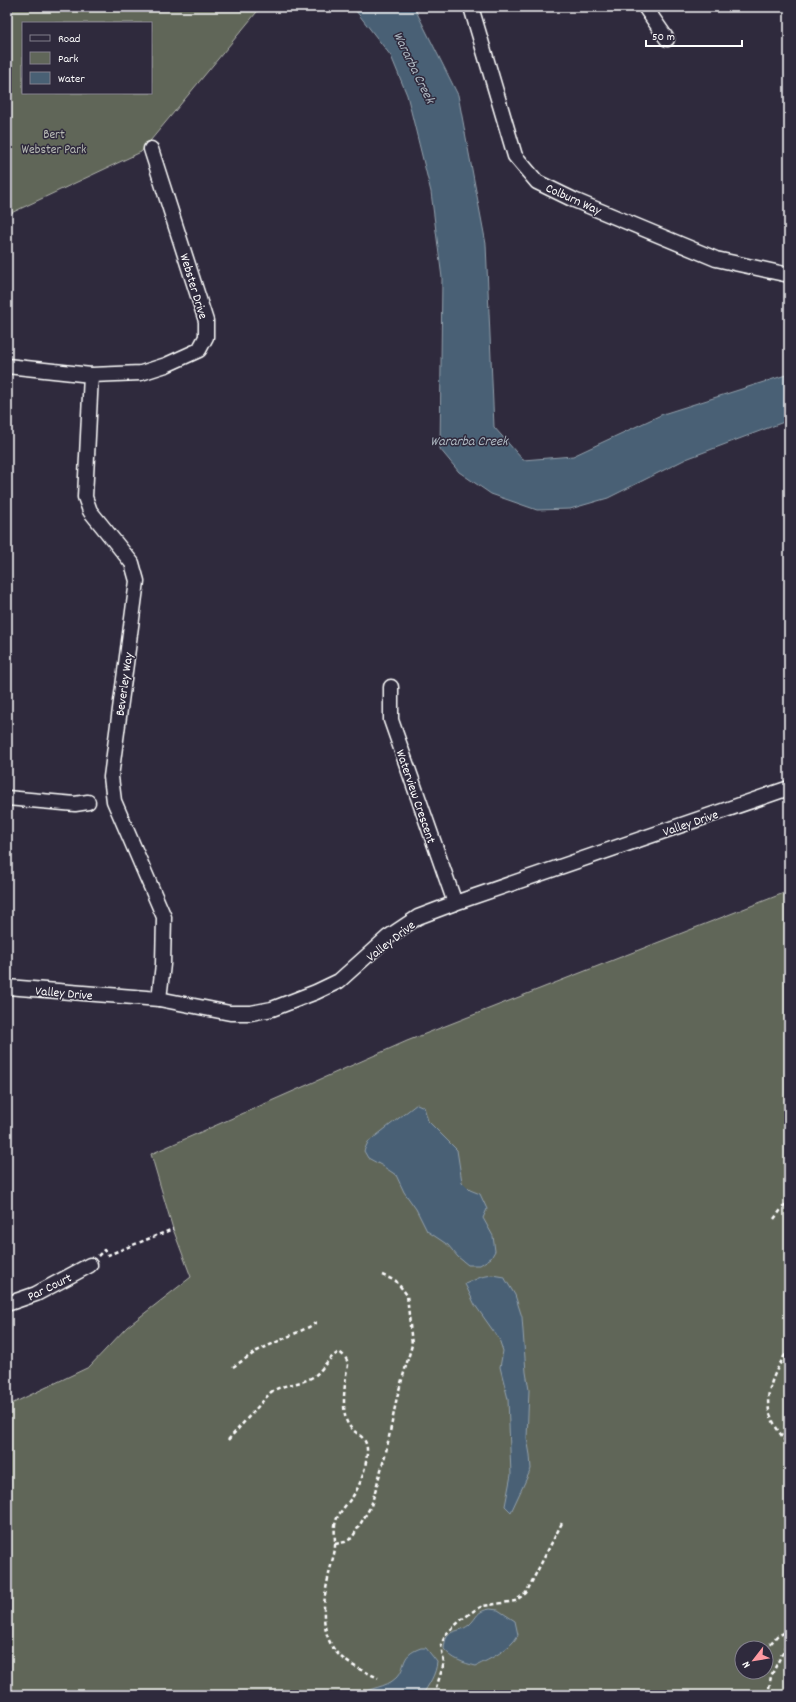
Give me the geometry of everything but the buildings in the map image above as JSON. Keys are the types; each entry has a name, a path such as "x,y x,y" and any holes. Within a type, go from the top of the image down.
{"street":[{"name":"Colburn Way","path":"471,7 515,156 537,182 574,200 716,259 789,276"},
{"path":"646,7 667,39"},
{"name":"Webster Drive","path":"7,366 91,375 141,373 166,365 199,350 206,337 206,321 151,149"},
{"name":"Beverley Way","path":"91,375 86,497 90,511 132,563 137,581 111,777 114,801 164,917 163,964 159,999"},
{"name":"Waterview Crescent","path":"391,687 391,720 455,903"},
{"name":"Valley Drive","path":"7,987 159,999 230,1013 252,1013 272,1009 316,992 339,981 388,937 418,917 789,788"},
{"path":"7,798 75,804 88,802"},
{"name":"Par Court","path":"7,1304 36,1294 90,1265"}],"path":[{"path":"774,1219 783,1207 789,1204"},
{"path":"90,1265 104,1250 108,1255 173,1229"},
{"path":"335,1544 345,1542 352,1538 371,1506 386,1452 397,1397 412,1345 407,1295 396,1281 382,1275"},
{"path":"233,1367 257,1351 309,1328 317,1322"},
{"path":"789,1350 780,1362 771,1384 768,1408 775,1425 789,1446"},
{"path":"228,1440 271,1392 283,1385 309,1379 319,1372 332,1356 339,1352 346,1358 348,1364 344,1395 346,1417 351,1428 363,1438 367,1452 362,1477 358,1488 338,1516 335,1523 335,1544 326,1587 324,1610 328,1636 332,1647 343,1659 378,1678"},
{"path":"434,1695 444,1663 441,1645 446,1634 461,1620 475,1610 484,1606 515,1601 526,1593 563,1521"},
{"path":"774,1640 777,1636 789,1631"},
{"path":"768,1695 771,1676 789,1640"}],"green space":[{"name":"Bert Webster Park","path":"7,7 261,7 141,152 9,214 7,211"},
{"path":"789,891 789,1695 7,1695 7,1406 89,1367 127,1327 191,1277 173,1229 151,1154 407,1041"}],"water":[{"name":"Wararba Creek","path":"350,7 414,7 458,95 486,244 494,427 523,460 573,456 663,414 789,374 789,420 686,459 608,498 570,509 537,510 491,494 459,472 440,449 442,278 431,192 407,95 391,56 356,11"},
{"path":"417,1104 424,1107 428,1121 457,1150 462,1182 470,1190 480,1194 487,1209 483,1218 493,1236 495,1251 491,1258 480,1265 468,1265 458,1257 448,1245 427,1231 416,1209 404,1192 396,1175 368,1158 364,1151 368,1142"},
{"path":"492,1275 504,1277 515,1295 522,1317 526,1372 529,1390 527,1438 531,1469 511,1512 505,1506 511,1475 508,1399 500,1367 503,1351 499,1339 475,1305 465,1284 481,1277"},
{"path":"490,1609 498,1610 515,1621 518,1635 510,1645 500,1653 476,1666 458,1660 444,1649 445,1642 449,1634 469,1625 482,1611"},
{"path":"421,1648 426,1648 437,1662 434,1675 422,1695 359,1695 368,1690 388,1684 396,1678 402,1670 406,1658 414,1651"}]}
